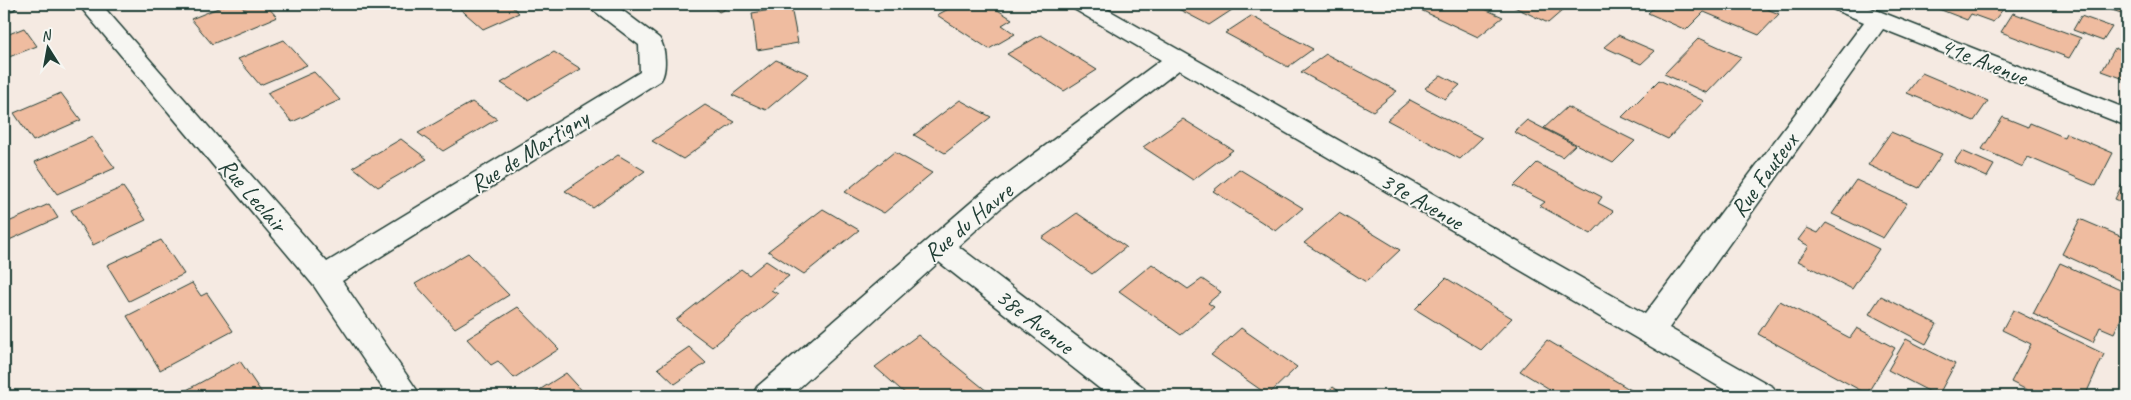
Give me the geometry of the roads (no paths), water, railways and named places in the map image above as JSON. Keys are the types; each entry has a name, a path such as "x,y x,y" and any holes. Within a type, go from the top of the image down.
{"street":[{"name":"Rue Leclair","path":"89,4 324,278 405,396"},
{"name":"Rue de Martigny","path":"324,278 652,75 651,42 600,4"},
{"name":"39e Avenue","path":"1082,4 1762,396"},
{"name":"41e Avenue","path":"1841,4 2127,118"},
{"name":"Rue Fauteux","path":"1649,332 1878,19"},
{"name":"Rue du Havre","path":"768,396 993,200 1177,60"},
{"name":"38e Avenue","path":"938,246 1132,396"}]}
